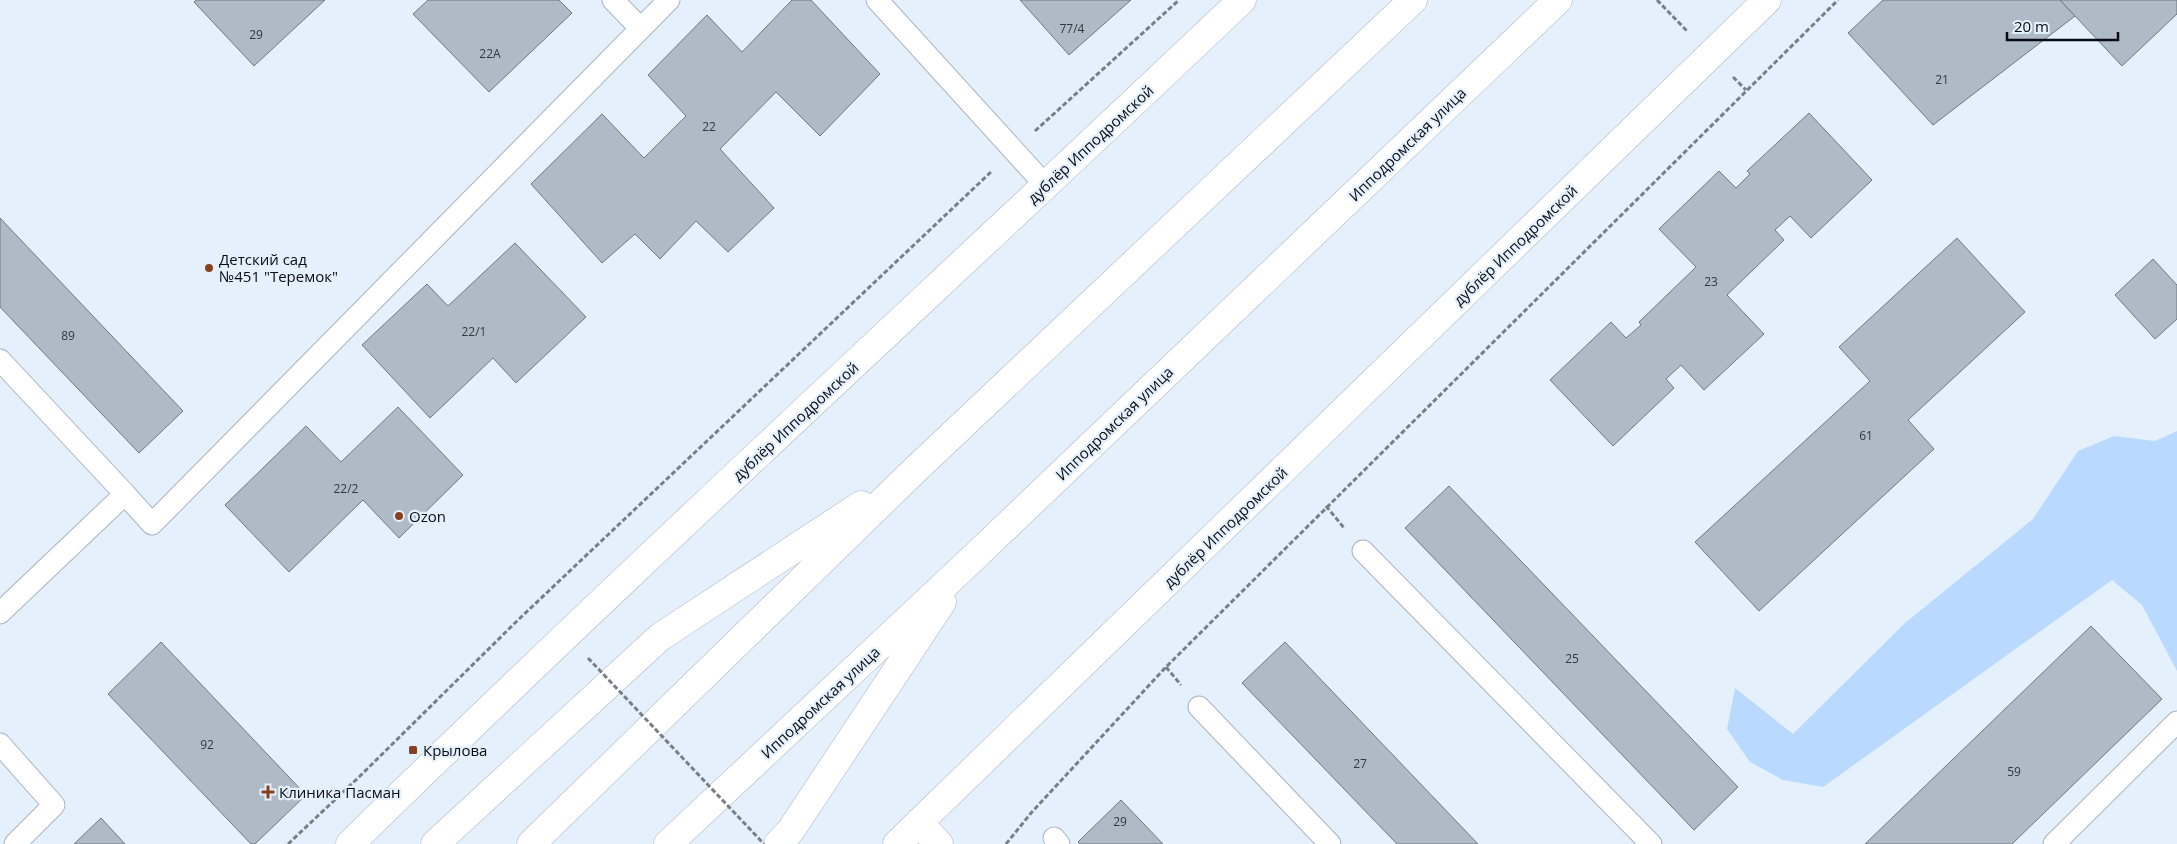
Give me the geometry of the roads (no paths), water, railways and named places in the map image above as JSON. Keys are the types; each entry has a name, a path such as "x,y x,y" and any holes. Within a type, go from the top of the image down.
{"main road":[{"name":"дублёр Ипподромской","path":"350,844 498,699 1242,0"},
{"path":"531,844 915,470 1413,0"},
{"name":"дублёр Ипподромской","path":"897,844 1767,0"},
{"name":"Ипподромская улица","path":"668,844 969,562 1557,2"},
{"path":"435,844 660,636 915,470"},
{"path":"778,844 791,830 969,562"},
{"path":"919,823 939,844"}],"lane":[{"path":"612,0 640,28"},
{"path":"0,360 152,524 669,0"},
{"path":"877,0 1046,186"},
{"path":"0,613 124,494"},
{"path":"1363,551 1651,844"},
{"path":"1199,706 1330,844"},
{"path":"2054,844 2177,722"},
{"path":"0,744 54,804 15,844"}],"place":[{"name":"Детский сад №451 \"Теремок\"","path":"209,268"},
{"name":"Ozon","path":"399,516"},
{"name":"Крылова","path":"413,750"},
{"name":"Клиника Пасман","path":"268,792"}]}
